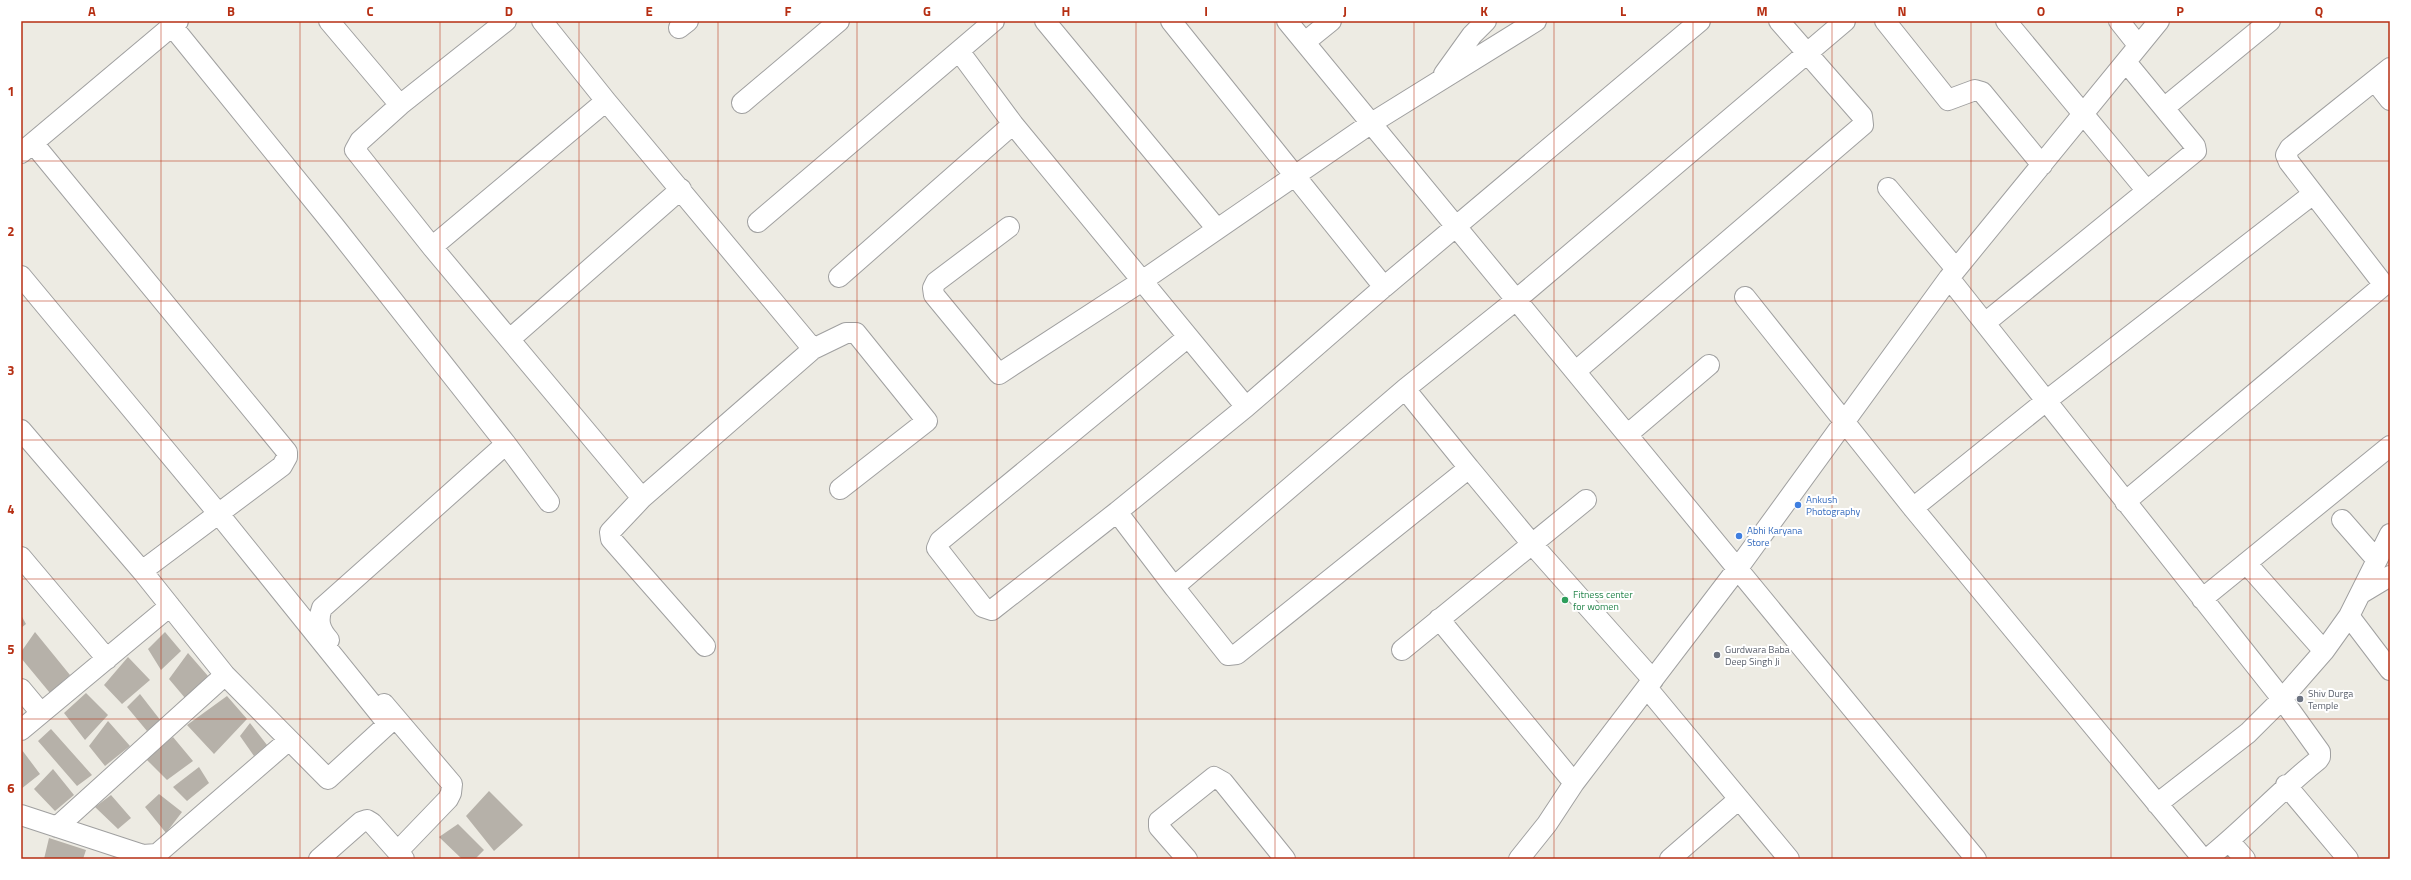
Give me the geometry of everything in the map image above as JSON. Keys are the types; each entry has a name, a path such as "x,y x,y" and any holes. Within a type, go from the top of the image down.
{"street":[{"path":"329,21 400,105"},
{"path":"506,21 400,105 360,141 355,150 432,246 642,498"},
{"path":"542,21 606,101 814,349"},
{"path":"742,102 839,21"},
{"path":"758,222 994,21"},
{"path":"1045,21 1217,229"},
{"path":"1171,21 1384,287"},
{"path":"1288,21 1370,124 1628,434 1976,859"},
{"path":"1305,42 1331,21"},
{"path":"1437,82 1472,35 1486,21"},
{"path":"1009,227 936,282 933,288 934,295 999,374 1142,281 1370,124 1536,21"},
{"path":"1188,337 940,541 937,548 983,607 992,610 1246,407 1384,287 1456,228 1700,21"},
{"path":"1576,371 1863,125 1862,116 1806,54 1779,21"},
{"path":"1174,588 1406,389 1516,300 1845,21"},
{"path":"1885,21 1948,100 1975,90 1982,92 2042,165"},
{"path":"2006,21 2147,192"},
{"path":"2119,21 2138,45"},
{"path":"1519,859 1547,824 1574,783 1738,568 1844,420 1953,274 2159,21"},
{"path":"2164,108 2270,21"},
{"path":"142,571 282,466 287,457 287,452 27,148 175,24 506,444 549,502"},
{"path":"959,51 1013,124 1246,407"},
{"path":"1985,323 2147,192 2196,150 2195,146 2126,62"},
{"path":"2125,502 2387,289 2289,162 2287,151 2390,68"},
{"path":"2375,81 2390,100"},
{"path":"432,246 606,101"},
{"path":"839,277 1013,124"},
{"path":"1888,188 1953,274 1985,323 2282,699 2320,754 2318,760 2286,785 2229,841 2207,859"},
{"path":"510,339 681,189"},
{"path":"1913,508 2046,401 2313,194"},
{"path":"21,276 218,514 388,724 328,779 225,675 142,571 21,430"},
{"path":"1745,297 1913,508 2203,859"},
{"path":"705,646 611,539 611,530 642,498 814,349 846,333 856,333 927,421 840,489"},
{"path":"1628,434 1709,365"},
{"path":"1406,389 1468,468 1650,684 1739,799 1789,859"},
{"path":"319,859 361,822 367,820 372,822 401,855 448,799 453,789 452,784 324,635 319,624 319,616 322,608 506,444"},
{"path":"2202,599 2390,446"},
{"path":"1116,512 1225,652 1234,656 1468,468"},
{"path":"1402,650 1586,500"},
{"path":"2342,520 2376,559"},
{"path":"2157,804 2248,732 2282,699 2324,652 2349,616 2376,559 2390,534"},
{"path":"21,557 107,659"},
{"path":"2246,563 2324,652"},
{"path":"2360,594 2390,576"},
{"path":"21,730 170,606"},
{"path":"2349,616 2390,670"},
{"path":"1439,619 1574,783"},
{"path":"57,827 225,675"},
{"path":"21,689 41,712"},
{"path":"21,815 143,855 157,854 289,740"},
{"path":"1187,859 1159,827 1159,821 1214,777 1223,782 1284,859"},
{"path":"2286,785 2348,859"},
{"path":"1670,859 1739,799"},
{"path":"2229,841 2245,859"}],"building":[{"path":"21,615 26,624 21,628"},
{"path":"35,632 70,675 50,693 21,658 21,652"},
{"path":"165,632 181,651 161,670 148,649"},
{"path":"188,653 208,676 185,698 169,679"},
{"path":"128,657 150,680 122,704 104,685"},
{"path":"86,693 108,715 85,740 64,713"},
{"path":"140,694 161,721 147,731 127,707"},
{"path":"227,696 247,719 214,754 187,725"},
{"path":"108,721 130,746 105,766 89,746"},
{"path":"250,723 267,745 254,756 240,736"},
{"path":"51,729 92,775 77,786 38,741"},
{"path":"173,737 193,761 167,780 146,759"},
{"path":"22,750 40,774 21,789 21,751"},
{"path":"199,767 209,783 187,801 173,787"},
{"path":"53,769 74,795 55,811 34,789"},
{"path":"489,791 523,825 494,851 466,816"},
{"path":"159,794 182,812 166,833 145,807"},
{"path":"111,795 131,818 118,829 95,807"},
{"path":"458,824 484,850 475,859 462,859 439,837"},
{"path":"49,838 86,850 83,859 44,859"}],"place":[{"name":"Ankush Photography","path":"1798,505"},
{"name":"Abhi Karyana Store","path":"1739,536"},
{"name":"Fitness center for women","path":"1565,600"},
{"name":"Gurdwara Baba Deep Singh Ji","path":"1717,655"},
{"name":"Shiv Durga Temple","path":"2300,699"}]}
